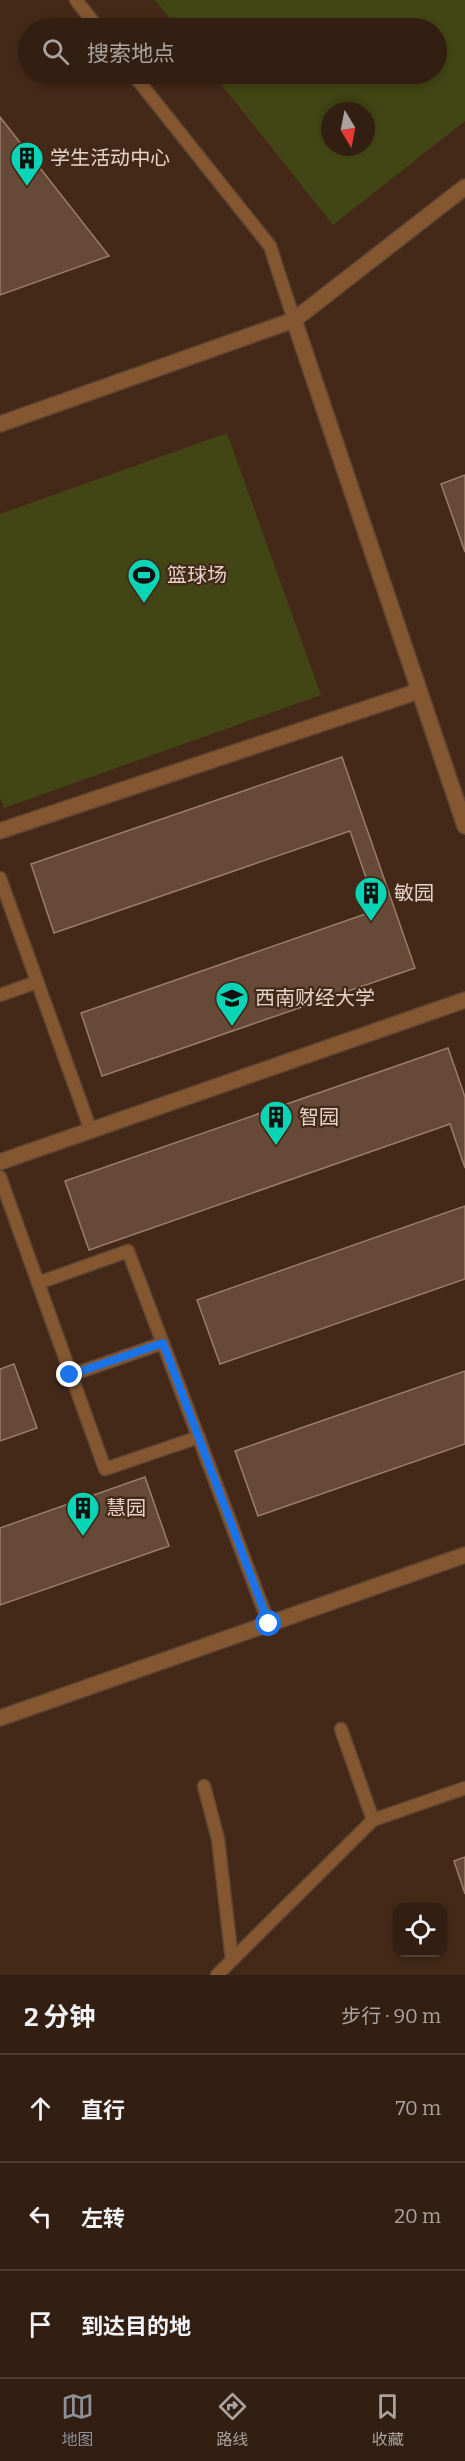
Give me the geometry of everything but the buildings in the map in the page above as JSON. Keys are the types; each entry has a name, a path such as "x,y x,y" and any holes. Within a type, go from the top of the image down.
{"street":[{"path":"0,424 294,320 465,187"},
{"path":"294,320 465,826"},
{"path":"0,831 419,691"},
{"path":"0,1162 465,1000"},
{"path":"0,1718 465,1555"}],"lane":[{"path":"76,0 90,18"},
{"path":"142,84 270,246 294,320"},
{"path":"0,878 91,1131"},
{"path":"0,995 37,982"},
{"path":"0,1178 105,1469 198,1437"},
{"path":"38,1283 128,1251 269,1624"},
{"path":"70,1375 163,1343"},
{"path":"341,1730 373,1820"},
{"path":"204,1786 218,1839 232,1960"},
{"path":"217,1975 373,1820 465,1788"}],"green space":[{"path":"155,0 465,0 465,121 333,225 221,84 447,84 447,18 170,18"},
{"name":"篮球场","path":"227,433 321,695 4,808 0,798 0,514"}],"place":[{"name":"学生活动中心","path":"27,187"},
{"name":"篮球场","path":"144,604"},
{"name":"敏园","path":"371,922"},
{"name":"西南财经大学","path":"232,1027"},
{"name":"智园","path":"276,1146"},
{"name":"慧园","path":"83,1537"}],"route":[{"path":"70,1375 163,1343 269,1624"}]}
